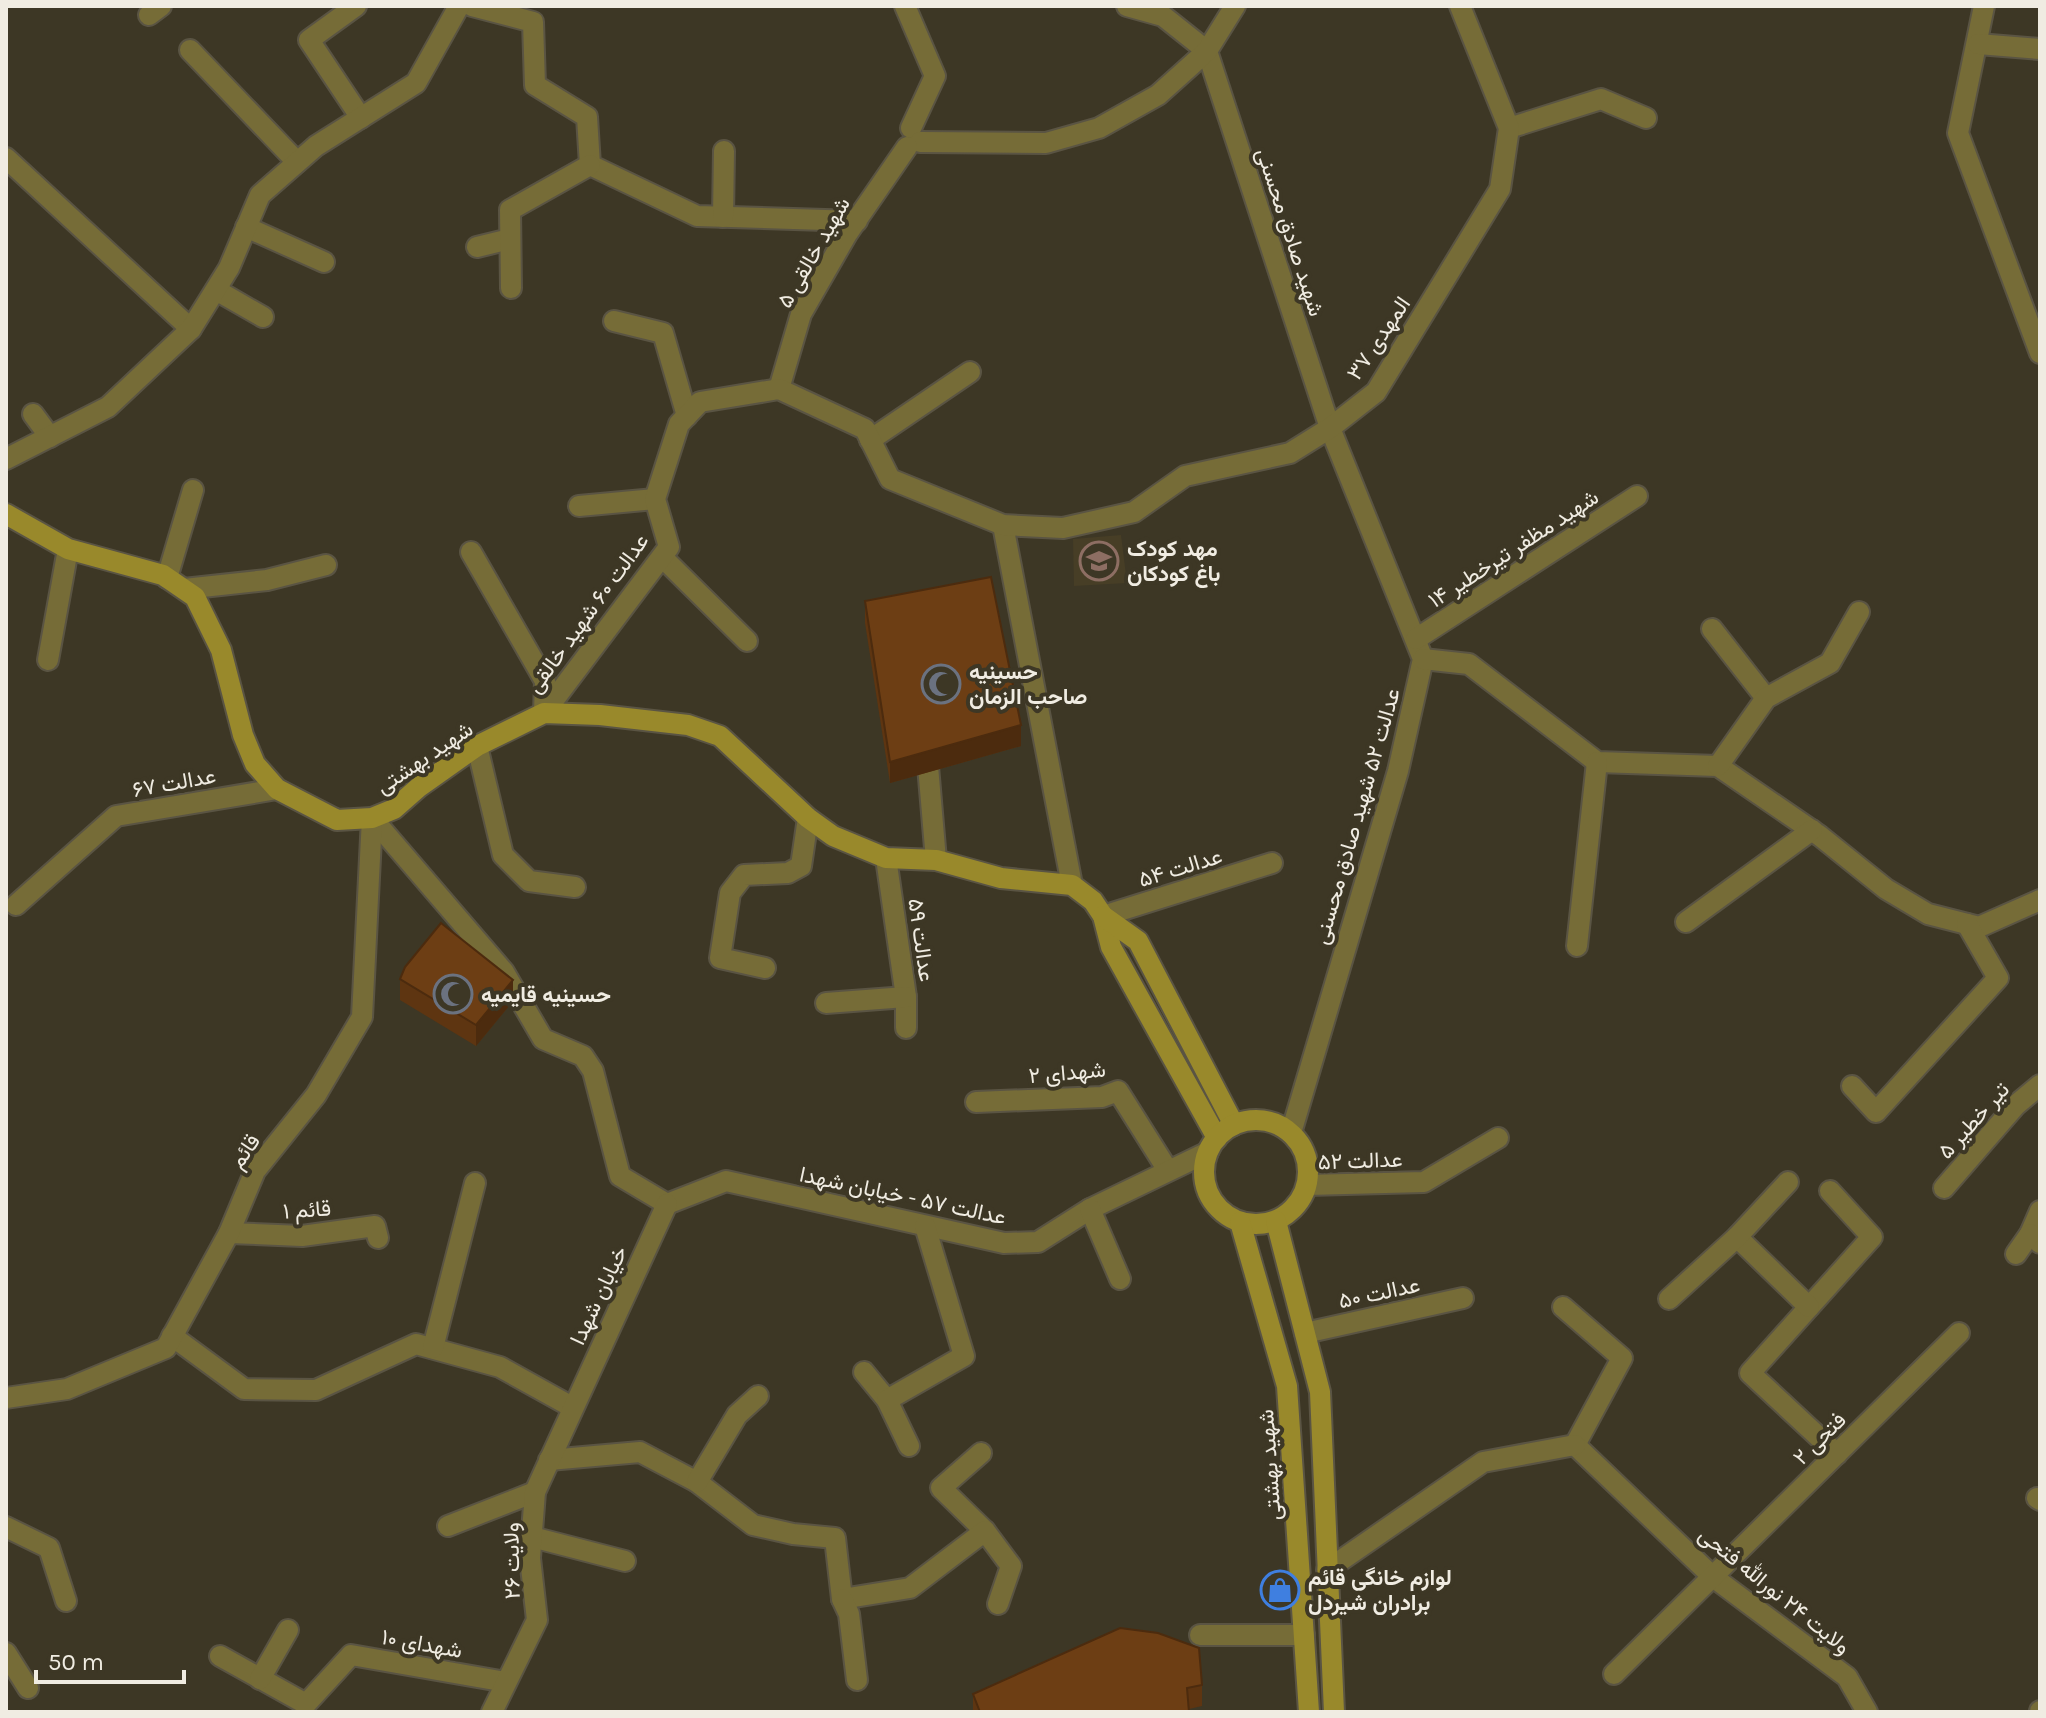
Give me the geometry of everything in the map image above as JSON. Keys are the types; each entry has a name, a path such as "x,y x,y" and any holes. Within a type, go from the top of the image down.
{"main road":[{"path":"6,514 68,549 175,583"},
{"name":"شهید بهشتی","path":"175,583 195,597 221,650 243,735 255,764 277,789 337,820 372,818 394,809 419,787 477,746 544,713"},
{"path":"544,713 672,723 720,736 808,818 833,836 886,858 936,860 1001,878 1072,885 1093,901 1103,916 1138,941 1220,1138"},
{"path":"1254,1120 1274,1123 1291,1133 1306,1157 1307,1185 1301,1200 1276,1221 1258,1225 1240,1222 1213,1202 1204,1169 1220,1138 1254,1120"},
{"path":"1276,1221 1320,1392 1334,1712"},
{"name":"شهید بهشتی","path":"1240,1222 1287,1386 1309,1712"}],"street":[{"path":"356,6 309,40 361,118"},
{"path":"6,459 108,407 191,329 216,290 260,195 297,162 416,83 459,6"},
{"path":"472,6 533,22 535,85 587,117 590,165"},
{"name":"شهید خالقی ۵","path":"779,389 801,314 857,221 913,139 935,76 905,6"},
{"path":"1127,6 1163,16 1207,51"},
{"path":"913,139 1046,143 1099,128 1158,95 1207,51 1235,6"},
{"path":"1460,6 1509,128 1601,99 1646,118"},
{"path":"1984,6 1958,133 2040,353"},
{"path":"1978,44 2040,49"},
{"path":"190,50 297,162"},
{"name":"شهید صادق محسنی","path":"1207,51 1330,428"},
{"name":"المهدی ۳۷","path":"870,440 890,479 1003,525 1063,528 1134,512 1185,476 1290,453 1330,428 1376,392 1500,189 1509,128"},
{"path":"723,217 724,151"},
{"path":"7,157 191,329"},
{"path":"590,165 697,216 857,221"},
{"path":"511,288 510,210 590,165"},
{"path":"246,227 324,262"},
{"path":"477,247 510,239"},
{"path":"216,290 263,317"},
{"path":"614,321 663,333 687,416"},
{"path":"579,506 655,499 679,424 700,402 779,389 865,429 870,440 970,372"},
{"path":"33,414 50,437"},
{"path":"1330,428 1420,649 1469,664 1597,762 1718,766 1812,830 1886,889 1928,914 1979,927 2040,900"},
{"path":"193,490 175,583 267,580 326,565"},
{"name":"شهید مظفر تیرخطیر ۱۴","path":"1420,649 1637,496"},
{"name":"عدالت ۶۰ شهید خالقی","path":"544,713 669,547 655,499"},
{"path":"1003,525 1072,885"},
{"path":"48,660 68,549"},
{"path":"471,552 545,681 544,713"},
{"path":"662,557 747,641"},
{"path":"1718,766 1766,698 1830,663 1859,612"},
{"path":"1712,629 1766,698"},
{"name":"عدالت ۵۲ شهید صادق محسنی","path":"1291,1133 1398,771 1420,649"},
{"path":"477,746 503,855 529,881 575,887"},
{"path":"1577,946 1597,762"},
{"path":"928,766 936,860"},
{"name":"عدالت ۶۷","path":"16,905 116,816 277,789"},
{"path":"372,818 504,972 543,1039 583,1056 593,1071 620,1176 667,1204"},
{"name":"قائم","path":"6,1396 67,1389 166,1348 229,1233 255,1171 316,1095 362,1017 372,818"},
{"path":"765,968 720,958 730,893 744,875 788,873 801,866 808,818"},
{"path":"1686,922 1812,830"},
{"name":"عدالت ۵۹","path":"886,858 906,997 906,1028"},
{"name":"عدالت ۵۴","path":"1103,916 1272,863"},
{"path":"1852,1086 1876,1112 1998,978 1967,924"},
{"path":"826,1003 906,997"},
{"name":"تیر خطیر ۵","path":"1944,1188 2016,1105 2040,1085"},
{"name":"شهدای ۲","path":"976,1102 1102,1097 1118,1091 1167,1169"},
{"name":"عدالت ۵۷ - خیابان شهدا","path":"667,1204 726,1181 1004,1243 1038,1242 1090,1209 1220,1138"},
{"name":"عدالت ۵۲","path":"1307,1185 1424,1182 1498,1138"},
{"path":"1669,1299 1737,1237 1788,1182"},
{"path":"433,1348 475,1183"},
{"path":"1830,1191 1872,1237 1750,1373 1837,1454"},
{"name":"خیابان شهدا","path":"572,1407 667,1204"},
{"path":"1090,1209 1120,1279"},
{"path":"2016,1254 2035,1238 2040,1211"},
{"name":"قائم ۱","path":"229,1233 302,1236 375,1226 378,1238"},
{"path":"887,1400 964,1356 925,1226"},
{"path":"1737,1237 1809,1307"},
{"name":"عدالت ۵۰","path":"1305,1333 1463,1298"},
{"path":"1327,1570 1483,1462 1575,1445 1622,1358 1563,1307"},
{"name":"فتحی ۲","path":"1614,1674 1959,1333"},
{"path":"172,1336 244,1389 316,1390 416,1344 500,1367 572,1407"},
{"path":"864,1372 887,1400 909,1446"},
{"path":"697,1482 737,1415 758,1396"},
{"name":"ولایت ۲۶","path":"492,1712 537,1620 530,1558 535,1492 572,1407"},
{"name":"ولایت ۲۴ نورالله فتحی","path":"1575,1445 1713,1577 1847,1677 1867,1712"},
{"path":"549,1460 640,1452 697,1482 753,1525 793,1534 835,1538 842,1599 849,1614 857,1680"},
{"path":"981,1453 941,1488 985,1531 1011,1566 998,1604"},
{"path":"448,1526 535,1492"},
{"path":"6,1527 49,1548 66,1601"},
{"path":"842,1599 910,1588 985,1531"},
{"path":"532,1537 625,1561"},
{"path":"260,1679 288,1630"},
{"path":"1200,1635 1304,1635"},
{"path":"6,1653 28,1688"},
{"name":"شهدای ۱۰","path":"220,1656 306,1704 351,1655 506,1682"}],"shaded area":[{"name":"مهد کودک باغ کودکان","path":"1121,535 1127,583 1074,586 1073,539"}],"building":[{"name":"حسینیه صاحب الزمان","path":"991,577 1021,725 890,762 865,601"},
{"name":"حسینیه قایمیه","path":"441,923 513,980 476,1025 400,979 405,967"},
{"path":"1120,1628 1158,1633 1199,1648 1202,1685 1187,1688 1189,1712 980,1712 973,1694"}],"place":[{"name":"مهد کودک باغ کودکان","path":"1099,561"},
{"name":"حسینیه صاحب الزمان","path":"941,684"},
{"name":"حسینیه قایمیه","path":"453,994"},
{"name":"لوازم خانگی قائم برادران شیردل","path":"1280,1590"}]}
